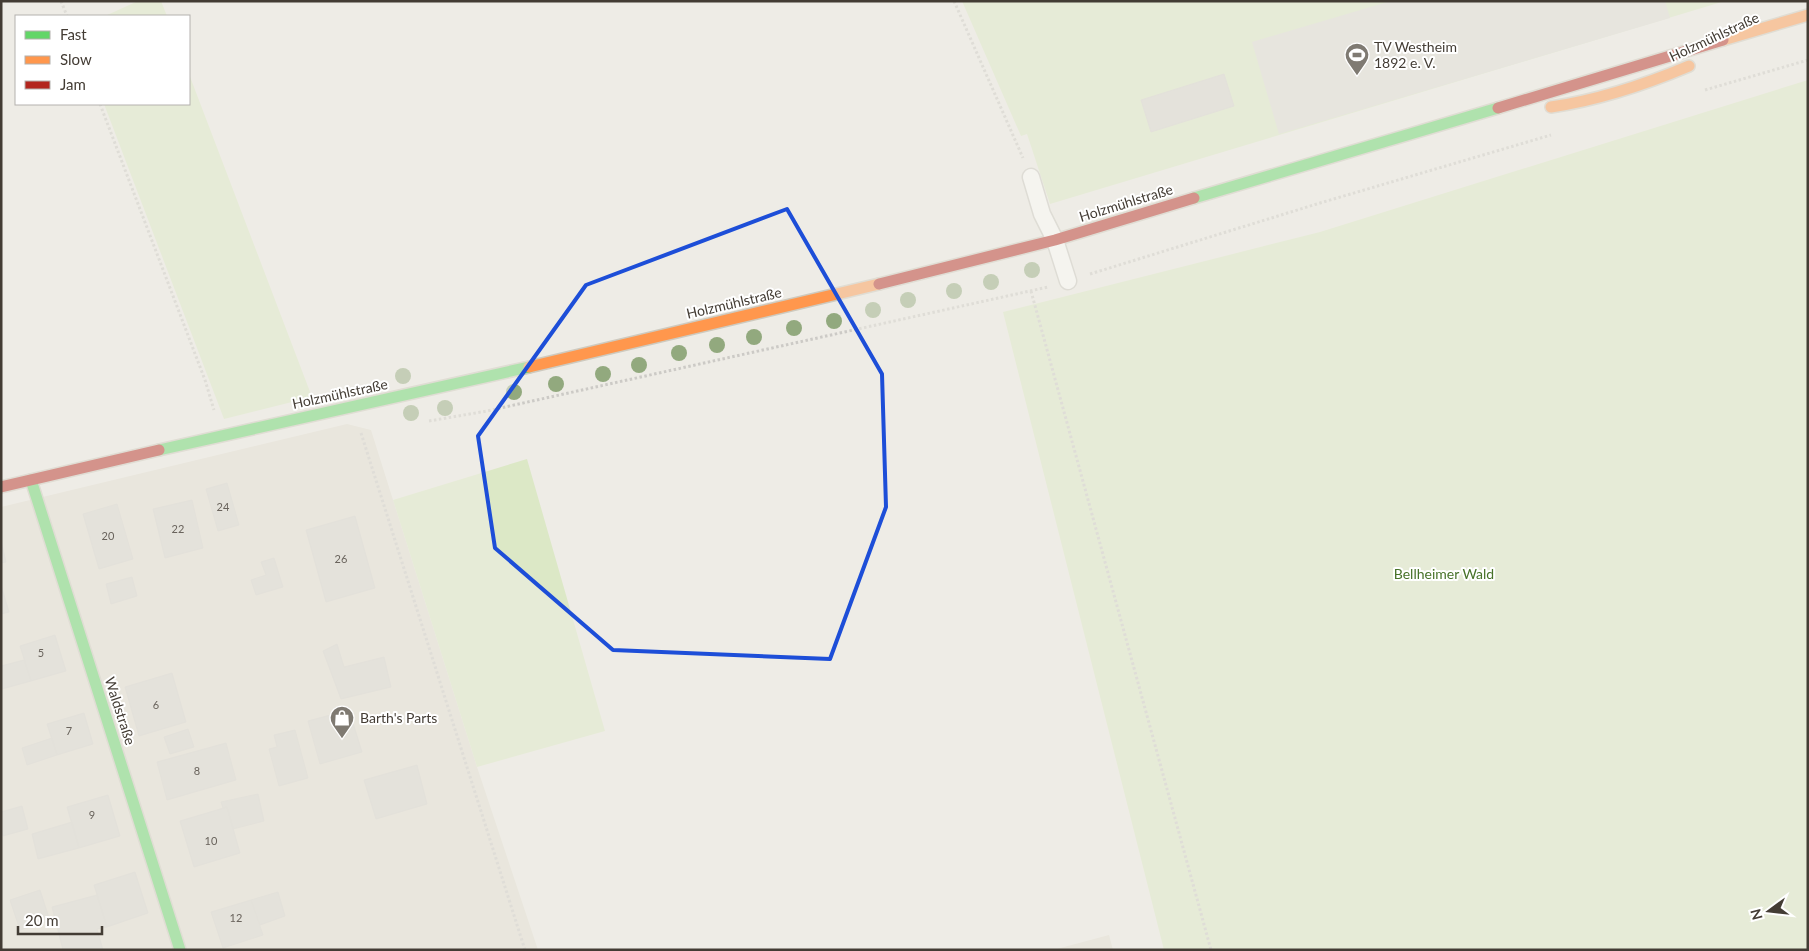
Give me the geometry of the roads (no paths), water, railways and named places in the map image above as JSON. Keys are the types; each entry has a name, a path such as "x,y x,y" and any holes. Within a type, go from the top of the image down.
{"main road":[{"path":"1776,24 1808,15"},
{"name":"Holzmühlstraße","path":"1716,55 1776,24"},
{"name":"Holzmühlstraße","path":"1,487 352,406 441,388 1055,240 1776,24"},
{"name":"Holzmühlstraße","path":"1466,116 1568,105 1637,88 1700,62"},
{"name":"Waldstraße","path":"30,480 180,950"}],"lane":[{"path":"1031,176 1042,214 1055,240 1068,281"}],"place":[{"name":"TV Westheim 1892 e. V.","path":"1357,76"},
{"name":"Barth's Parts","path":"342,739"}],"park label":[{"name":"Bellheimer Wald","path":"1444,574"}]}
